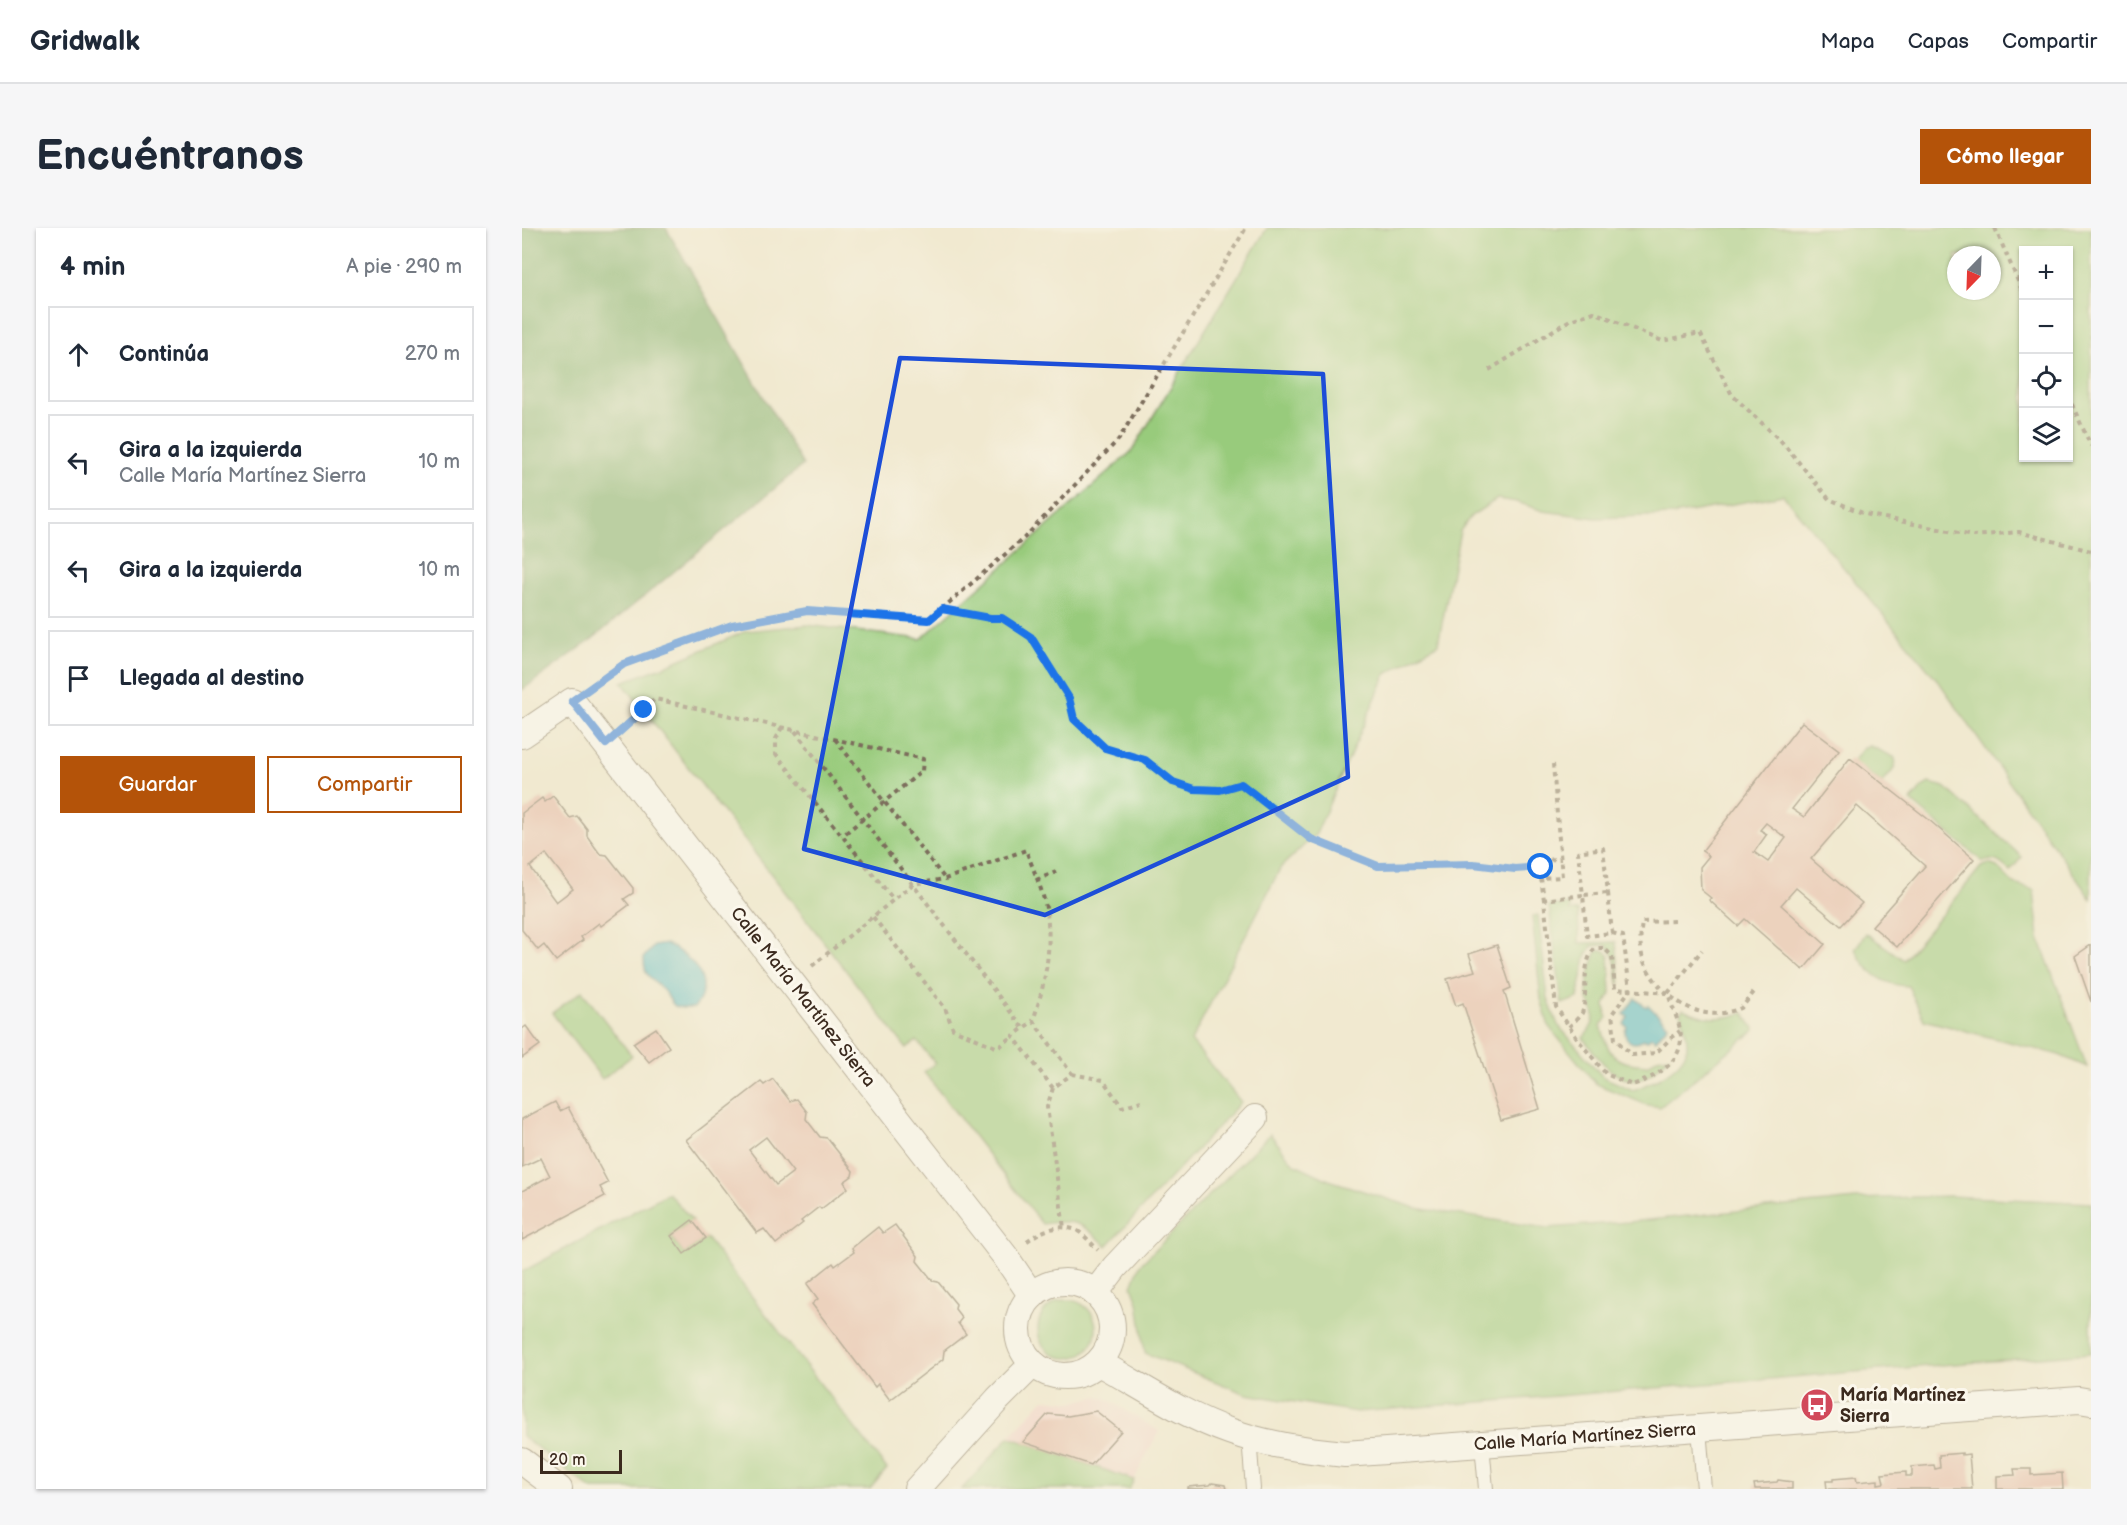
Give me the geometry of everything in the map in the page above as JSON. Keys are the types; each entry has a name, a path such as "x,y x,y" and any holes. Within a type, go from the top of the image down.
{"street":[{"path":"522,735 572,701"},
{"name":"Calle María Martínez Sierra","path":"572,701 1005,1256 1032,1296"},
{"path":"1095,1293 1115,1268 1256,1118"},
{"path":"1070,1282 1095,1293 1106,1305 1112,1319 1113,1335 1108,1350 1099,1363 1088,1371 1074,1376 1059,1376 1045,1372 1033,1364 1024,1352 1019,1338 1018,1322 1023,1308 1032,1296 1043,1287 1070,1282"},
{"name":"Calle María Martínez Sierra","path":"1099,1363 1169,1404 1228,1431 1284,1447 1346,1454 2079,1400 2091,1401"},
{"path":"916,1489 998,1398 1033,1364"},
{"path":"522,1461 559,1489"}],"lane":[{"path":"1699,1428 1704,1489"},
{"path":"1249,1437 1253,1489"},
{"path":"1482,1444 1486,1489"}],"path":[{"path":"572,701 624,664 732,625 807,611 929,620 1024,538 1119,439 1246,228"},
{"path":"1995,228 2019,283"},
{"path":"1489,370 1570,320 1594,312 1662,341 1700,333 1732,395 1781,441 1829,499 1865,514 1973,536 2019,532 2091,551"},
{"path":"2073,407 2091,446"},
{"path":"942,609 1002,618 1031,637 1069,698 1074,719 1105,748 1145,760 1173,782 1194,789 1220,790 1241,784 1311,839 1378,866 1473,864 1515,869 1541,867"},
{"path":"606,744 655,699 923,759 922,771 842,836"},
{"path":"782,727 776,740 776,754 894,900"},
{"path":"795,730 1023,1028"},
{"path":"834,739 945,879"},
{"path":"1541,878 1563,877 1553,764"},
{"path":"1612,933 1603,848 1578,852 1587,936 1612,933 1623,936 1630,990 1612,1014 1615,1040 1632,1055 1656,1053 1680,1031"},
{"path":"792,982 873,916 894,900 913,884 945,879 1026,850 1046,907 1049,952 1042,994 1033,1021 998,1048 953,1029 945,1008 873,916"},
{"path":"1562,859 1540,860 1556,1007 1606,1074 1632,1085 1648,1080 1679,1055 1682,1042 1668,993"},
{"path":"1036,880 1056,872"},
{"path":"1544,900 1608,893"},
{"path":"1674,921 1642,922 1640,938 1645,965 1668,993 1686,1007 1698,1011 1723,1013 1740,1009 1756,990"},
{"path":"1569,1027 1582,1013 1587,961 1594,948 1604,948 1612,956 1615,989 1668,993"},
{"path":"1668,993 1701,950"},
{"path":"1033,1021 1072,1074 1103,1080 1122,1107 1141,1101"},
{"path":"1013,1036 1053,1088"},
{"path":"1064,1228 1047,1107 1053,1088 1072,1074"},
{"path":"1005,1256 1044,1230 1064,1228 1078,1231 1115,1268"}],"highlighted area":[{"path":"900,358 1323,374 1348,777 1045,915 804,849"}],"shaded area":[{"path":"1098,1396 1109,1400 1159,1431 1134,1480 1009,1437 1044,1399 1073,1402"}],"green space":[{"path":"522,228 666,228 803,465 590,641 522,690"},
{"path":"1267,228 2091,228 2091,899 1939,682 1783,495 1673,515 1596,518 1543,511 1517,502 1497,499 1471,516 1460,531 1438,644 1386,674 1316,834 1281,867 1191,1041 1241,1102 1107,1246 1078,1224 1063,1222 1042,1224 924,1072 935,1063 917,1041 906,1048 622,682 746,631 807,625 921,639 1132,451"},
{"path":"1870,746 1894,757 1895,760 1896,764 1882,783 1853,761 1864,747"},
{"path":"1929,783 1945,787 2022,857 2010,871 2001,863 1983,862 1911,801 1922,787"},
{"path":"1989,864 1997,867 2014,884 2034,890 2039,938 2087,1067 2059,1055 1924,1020 1908,986 1891,983 1876,976 1864,964 1855,949 1866,933 1904,960 1981,867"},
{"path":"1570,904 1570,911 1578,911 1579,943 1616,942 1620,984 1610,949 1606,945 1592,946 1586,956 1578,998 1562,1004 1549,906"},
{"path":"1538,915 1548,999 1558,1025 1603,1077 1633,1090 1648,1084 1674,1068 1681,1061 1687,1046 1680,1013 1683,1009 1714,1018 1744,1013 1755,1030 1660,1107 1647,1105 1596,1084 1549,1027 1541,999 1532,916"},
{"path":"1604,950 1609,955 1611,993 1605,1005 1607,1018 1601,1025 1610,1052 1627,1063 1648,1065 1657,1058 1670,1056 1648,1075 1635,1080 1626,1079 1609,1069 1583,1038 1591,1028 1593,1020 1587,988 1593,961 1597,951"},
{"path":"582,991 632,1056 602,1079 552,1013"},
{"path":"1270,1134 1293,1163 1329,1180 1416,1208 1547,1228 1856,1199 1949,1196 2091,1203 2091,1353 1357,1412 1246,1394 1145,1353 1138,1302 1132,1286 1140,1265"},
{"path":"668,1193 692,1220 671,1236 684,1254 706,1238 887,1469 870,1489 591,1489 522,1436 522,1272"},
{"path":"1067,1300 1078,1302 1091,1313 1096,1329 1094,1340 1083,1353 1067,1358 1056,1356 1043,1345 1038,1329 1040,1318 1051,1305"},
{"path":"1009,1437 1134,1480 1129,1489 962,1489"}],"water":[{"path":"666,944 692,962 702,979 703,988 694,1008 675,1006 646,972 644,957 654,946"},
{"path":"1635,998 1646,1007 1648,1005 1668,1025 1656,1040 1651,1037 1647,1041 1643,1039 1634,1043 1625,1035 1627,1027 1624,1024 1628,1017 1624,1014"}],"building":[{"path":"1802,722 1839,750 1792,809 1804,817 1850,758 1928,819 1974,859 1897,947 1872,926 1925,866 1857,806 1811,859 1862,903 1841,926 1796,888 1781,905 1825,944 1803,970 1745,919 1738,926 1709,900 1711,898 1701,890 1700,867 1709,856 1702,851","holes":["1766,823 1786,838 1768,862 1754,852 1767,834 1760,830"]},
{"path":"553,796 570,818 577,816 587,829 587,836 600,854 607,855 633,888 633,893 624,899 629,905 601,926 599,923 581,937 583,940 556,961 544,945 538,950 522,930 522,813 542,798 545,802","holes":["546,854 573,889 556,902 530,867"]},
{"path":"1497,945 1511,988 1504,991 1540,1109 1501,1120 1463,1003 1456,1006 1447,979 1475,971 1469,954"},
{"path":"2091,945 2091,1002 2075,956"},
{"path":"526,1026 540,1045 522,1058 522,1029"},
{"path":"656,1028 669,1047 649,1062 633,1043"},
{"path":"773,1079 790,1101 797,1099 807,1112 806,1119 820,1137 827,1138 853,1171 852,1176 844,1182 848,1188 801,1221 803,1223 776,1244 764,1229 757,1233 686,1140 761,1082 764,1085","holes":["766,1137 793,1172 776,1185 749,1150"]},
{"path":"555,1102 560,1111 568,1107 608,1183 600,1187 605,1196 522,1240 522,1191 550,1176 541,1158 522,1167 522,1119"},
{"path":"692,1220 706,1238 684,1254 671,1236"},
{"path":"895,1225 918,1256 917,1261 956,1304 955,1309 962,1318 958,1323 966,1334 944,1351 943,1359 890,1400 878,1384 875,1387 812,1304 818,1299 807,1284 833,1263 835,1266 854,1252 852,1248 878,1227 883,1233"},
{"path":"1096,1411 1121,1431 1091,1465 1023,1442 1048,1414 1068,1416"},
{"path":"1962,1453 1962,1455 1969,1454 1972,1489 1827,1489 1826,1481 1833,1481 1833,1479 1856,1477 1857,1482 1878,1480 1878,1484 1884,1483 1882,1474 1906,1472 1906,1476 1912,1476 1912,1467 1934,1465 1935,1469 1940,1468 1939,1455"},
{"path":"2014,1469 2031,1469 2031,1475 2062,1473 2063,1489 1997,1489 1997,1476 2015,1475"},
{"path":"1778,1480 1792,1482 1792,1489 1755,1489 1754,1484 1777,1482"},
{"path":"1212,1483 1225,1485 1226,1489 1188,1489 1188,1487"}],"place":[{"name":"María Martínez Sierra","path":"1817,1405"}],"route":[{"path":"644,710 606,744 572,701 624,664 732,625 807,611 929,620 942,609 1002,618 1031,637 1069,698 1074,719 1105,748 1145,760 1173,782 1194,789 1220,790 1241,784 1311,839 1378,866 1473,864 1515,869 1541,867"}]}
